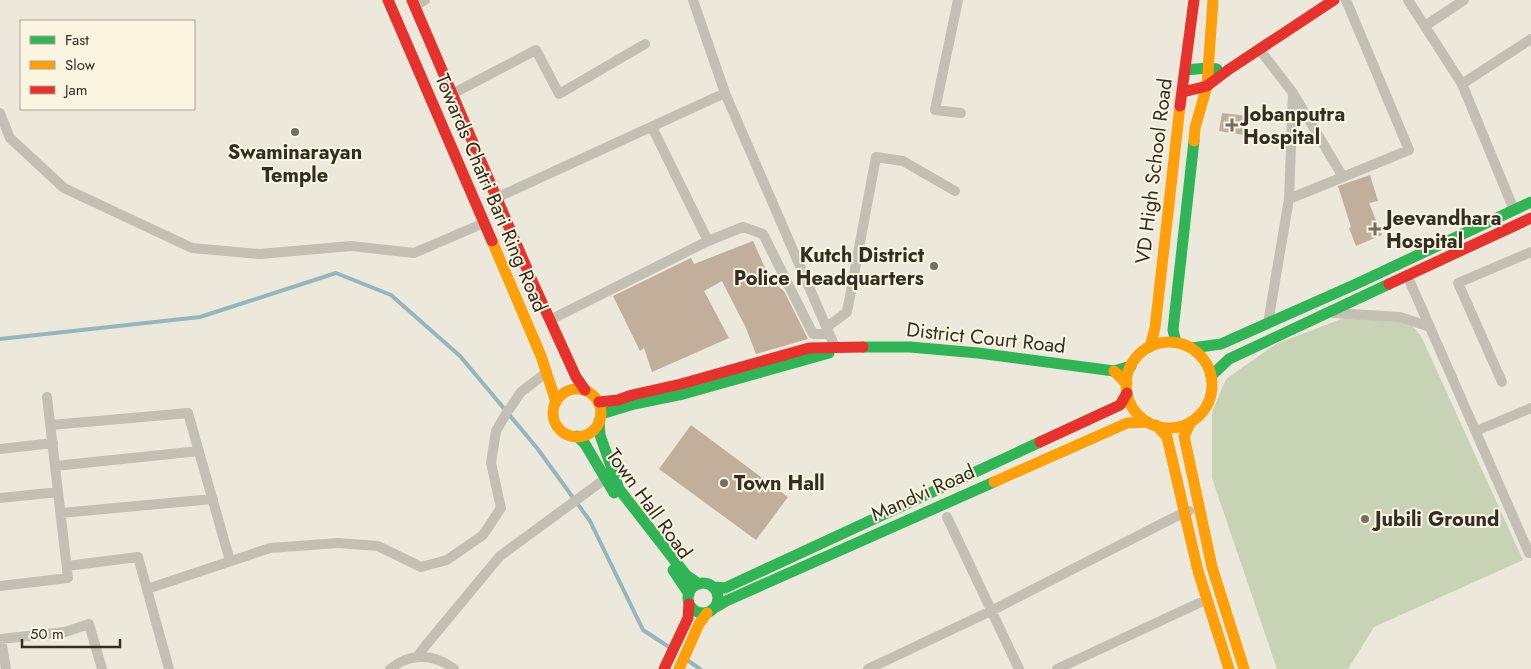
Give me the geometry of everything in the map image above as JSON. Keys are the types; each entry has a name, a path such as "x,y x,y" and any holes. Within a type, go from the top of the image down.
{"main road":[{"name":"Towards Chatri Bari Ring Road","path":"388,0 547,372 556,402"},
{"name":"VD High School Road","path":"1150,347 1155,328 1177,126 1194,0"},
{"name":"VD High School Road","path":"1176,342 1173,330 1196,128 1207,86 1213,0"},
{"path":"1183,92 1207,86 1334,0"},
{"path":"413,3 496,198 576,377 584,390 599,402 600,418 591,432 577,436 564,432 559,428 554,415 556,402 566,392 572,389 584,390"},
{"path":"1185,70 1208,68 1228,70"},
{"path":"1192,348 1221,344 1531,202"},
{"path":"1211,376 1230,359 1531,218"},
{"path":"1127,388 1131,366 1136,358 1150,347 1167,342 1176,342 1192,348 1204,360 1211,376 1211,393 1208,402 1204,410 1191,422 1184,436 1212,567 1244,669"},
{"name":"District Court Road","path":"600,418 634,404 684,394 854,346"},
{"name":"District Court Road","path":"599,402 618,400 681,384 809,348 854,346 910,347 978,352 1114,372"},
{"path":"1131,366 1114,372 1127,388 1134,410 1167,437 1198,571 1229,669"},
{"name":"Mandvi Road","path":"714,587 725,588 1120,405 1127,388"},
{"name":"Town Hall Road","path":"600,418 600,434 619,489 686,574 699,584"},
{"path":"1152,423 1174,427 1191,422"},
{"name":"Mandvi Road","path":"712,610 726,601 1127,423 1152,423"},
{"name":"Town Hall Road","path":"577,436 585,444 614,494 681,579 689,599"},
{"path":"664,669 688,618 689,599 694,586 709,584 714,587 719,596 712,610 700,624 679,669"},
{"path":"689,599 696,612 712,610"}],"street":[{"path":"413,3 425,0"},
{"path":"693,0 725,93 835,347"},
{"path":"958,0 935,110 961,114"},
{"path":"1314,13 1316,0"},
{"path":"1289,199 1409,150 1346,0"},
{"path":"1408,0 1462,84 1514,210"},
{"path":"1425,26 1464,0"},
{"path":"1462,84 1530,42"},
{"path":"452,94 536,50 559,94 645,44"},
{"path":"1260,50 1293,93 1343,177"},
{"path":"496,198 725,93"},
{"path":"1268,323 1289,199 1293,93"},
{"path":"0,113 10,138 64,188 192,248 260,254 351,246 414,253 484,224"},
{"path":"652,126 708,241"},
{"path":"550,320 708,241 743,227 763,234 813,334 828,330 847,312 876,157 903,161 955,191"},
{"path":"1502,382 1458,283 1531,252"},
{"path":"1407,275 1529,553 1531,552"},
{"path":"1327,313 1400,317 1430,327"},
{"path":"147,589 270,548 338,543 378,546 421,567 447,560 482,534 501,508 491,463 496,431 521,392 547,372"},
{"path":"0,586 68,578 47,397"},
{"path":"1476,431 1531,408"},
{"path":"51,425 188,413 230,561"},
{"path":"0,448 53,443"},
{"path":"55,466 199,450"},
{"path":"418,657 500,556 605,479"},
{"path":"0,498 58,492"},
{"path":"60,513 213,499"},
{"path":"868,669 991,611 1184,512 1199,507"},
{"path":"946,517 1019,669"},
{"path":"67,566 138,557 169,669"},
{"path":"1057,669 1199,603"},
{"path":"6,669 0,639 65,632 89,624 102,669"},
{"path":"390,669 399,662 418,657 436,659 454,669"}],"green space":[{"name":"Jubili Ground","path":"1344,318 1406,319 1421,336 1523,560 1374,627 1348,669 1277,669 1212,478 1212,412 1226,379 1276,344"}],"building":[{"path":"1222,113 1247,116 1244,135 1219,131"},
{"path":"1370,175 1378,201 1369,203 1382,235 1356,246 1349,228 1351,227 1338,186"},
{"path":"753,241 771,281 784,291 808,339 756,354 746,328 722,281 704,291 729,338 652,372 644,348 640,351 613,296 691,258 694,264"},
{"name":"Town Hall","path":"691,425 788,497 756,540 659,469"}],"waterway":[{"path":"0,339 200,317 336,273 391,295 460,356 537,448 590,521 643,630 669,647"},
{"path":"687,660 700,669"}],"traffic: fast":[{"path":"1185,70 1217,69"},
{"path":"1176,342 1173,330 1194,141"},
{"path":"1192,348 1221,344 1354,285 1531,202"},
{"path":"1211,376 1229,359 1389,284"},
{"path":"863,347 910,347 978,353 1114,371 1131,366"},
{"path":"601,414 634,404 683,394 829,353"},
{"path":"599,421 600,435 619,489 686,575 699,584"},
{"path":"577,436 585,444 614,493"},
{"path":"714,587 725,588 1040,442"},
{"path":"716,607 994,482"},
{"path":"673,570 689,594"},
{"path":"703,583 714,587 718,598 714,609 703,613 692,609 688,598 692,587 703,583"}],"traffic: slow":[{"path":"1194,141 1195,128 1207,86 1213,0"},
{"path":"1150,347 1155,328 1180,106"},
{"path":"492,241 541,356 556,402"},
{"path":"1169,342 1185,346 1199,355 1208,369 1212,385 1208,401 1199,415 1185,424 1169,428 1153,424 1139,415 1130,401 1126,385 1130,369 1139,355 1153,346 1169,342"},
{"path":"1114,371 1127,384"},
{"path":"577,389 586,391 594,396 599,404 601,413 599,422 594,430 586,435 577,437 568,435 560,430 555,422 553,413 555,404 560,396 568,391 577,389"},
{"path":"994,482 1127,423 1148,422"},
{"path":"1191,422 1184,436 1212,567 1244,669"},
{"path":"1156,425 1167,437 1198,571 1229,669"},
{"path":"679,669 699,624 707,613"}],"traffic: jam":[{"path":"388,0 492,241"},
{"path":"412,0 533,283 576,377 585,390"},
{"path":"1180,106 1194,0"},
{"path":"1183,92 1207,86 1334,0"},
{"path":"1389,284 1531,218"},
{"path":"599,402 618,400 681,384 809,348 863,347"},
{"path":"1040,442 1120,405 1127,393"},
{"path":"664,669 688,618 689,604"}],"place":[{"name":"Jobanputra Hospital","path":"1232,125"},
{"name":"Swaminarayan Temple","path":"295,132"},
{"name":"Jeevandhara Hospital","path":"1375,229"},
{"name":"Kutch District Police Headquarters","path":"934,266"},
{"name":"Town Hall","path":"724,483"},
{"name":"Jubili Ground","path":"1365,519"}]}
